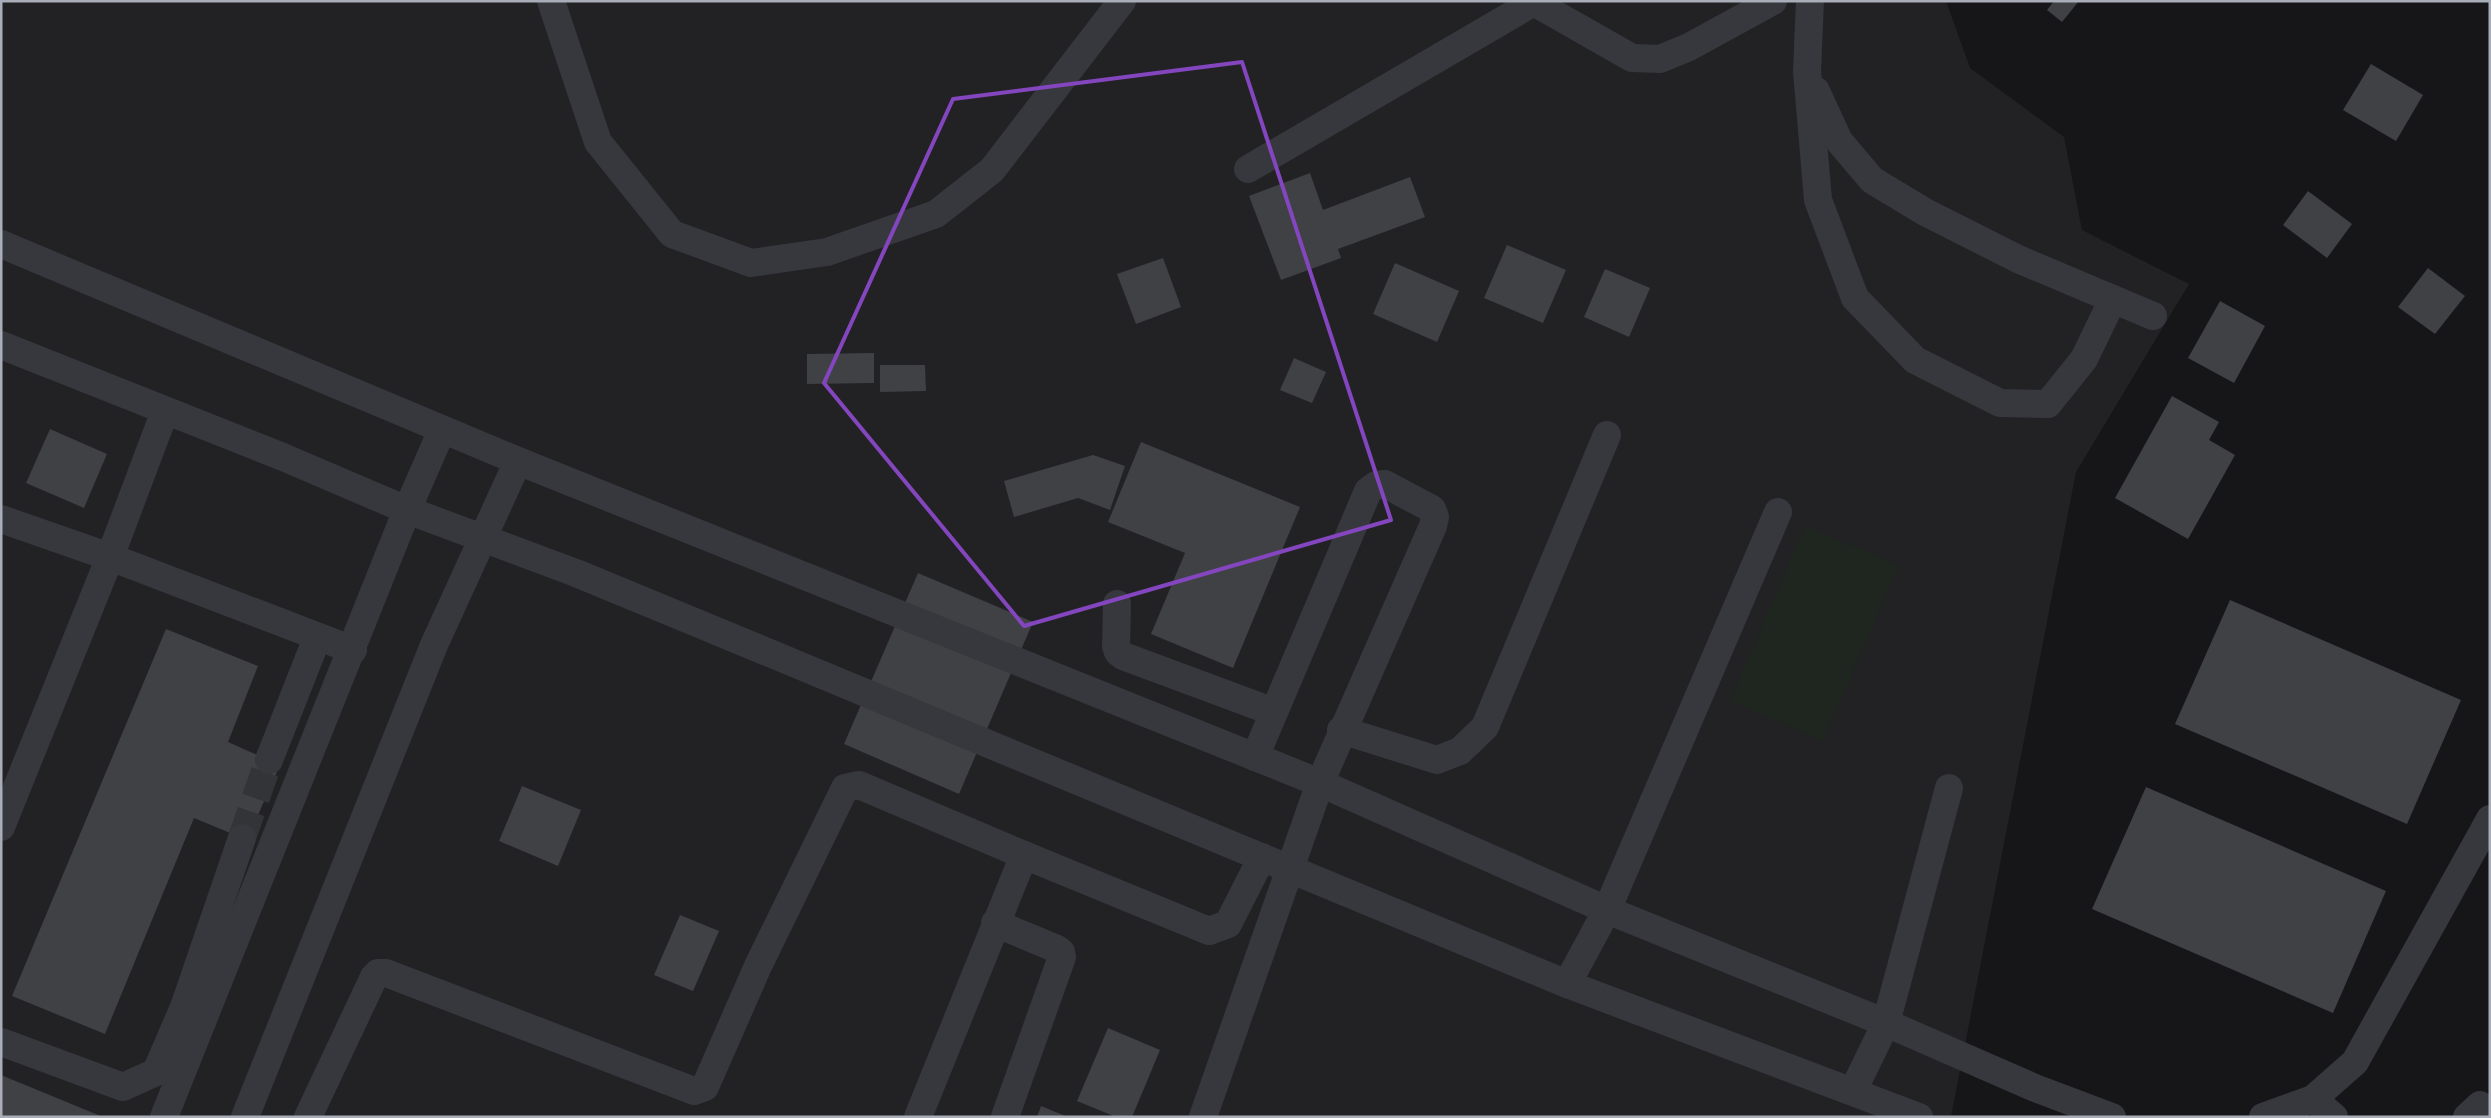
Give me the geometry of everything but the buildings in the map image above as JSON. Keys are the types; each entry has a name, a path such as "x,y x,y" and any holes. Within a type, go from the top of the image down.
{"lane":[{"path":"551,1 598,142 672,234 751,263 827,252 936,214 992,170 1122,1"},
{"path":"1248,169 1533,2 1632,58 1660,59 1689,47 1773,1"},
{"path":"1810,1 1807,71 1818,200 1855,298 1915,360 2000,403 2048,404 2084,359 2113,299"},
{"path":"1807,71 1838,141 1872,180 1925,212 2018,259 2153,316"},
{"path":"1,244 442,430 1320,783 1606,910 1886,1023 2035,1088 2112,1117"},
{"path":"1,345 283,457 407,510 676,614 1567,984 1919,1117"},
{"path":"1,826 110,557 165,411"},
{"path":"164,1117 353,650 407,510 442,430"},
{"path":"1342,730 1437,760 1460,751 1485,728 1607,435"},
{"path":"245,1117 434,644 481,538 518,461"},
{"path":"1203,1117 1320,783 1435,517 1432,509 1385,484 1376,485 1368,491 1254,757"},
{"path":"1567,984 1606,910 1778,512"},
{"path":"1,519 110,557 317,638 353,650"},
{"path":"1117,604 1116,646 1118,652 1123,656 1274,712"},
{"path":"270,760 317,638"},
{"path":"308,1117 374,977 378,973 386,973 694,1091 705,1088 758,966 845,788 859,785 1209,931 1228,924 1262,857"},
{"path":"1853,1091 1886,1023 1949,788"},
{"path":"2263,1117 2313,1099 2354,1062 2490,819"},
{"path":"1,1042 123,1086 156,1072 184,1006 242,838"},
{"path":"918,1117 1024,855"},
{"path":"995,923 1057,949 1061,952 1062,957 1005,1117"},
{"path":"2313,1099 2334,1117"},
{"path":"2468,1117 2480,1105 2490,1113"}],"highlighted area":[{"path":"1242,62 1391,520 1024,626 824,383 953,99"}],"shaded area":[{"path":"1,1 1946,1 1970,68 2064,137 2082,230 2189,284 2076,472 1951,1117 1,1117"},
{"path":"1805,526 1899,565 1823,741 1730,701"}],"tunnel":[{"path":"242,838 269,760"}]}
